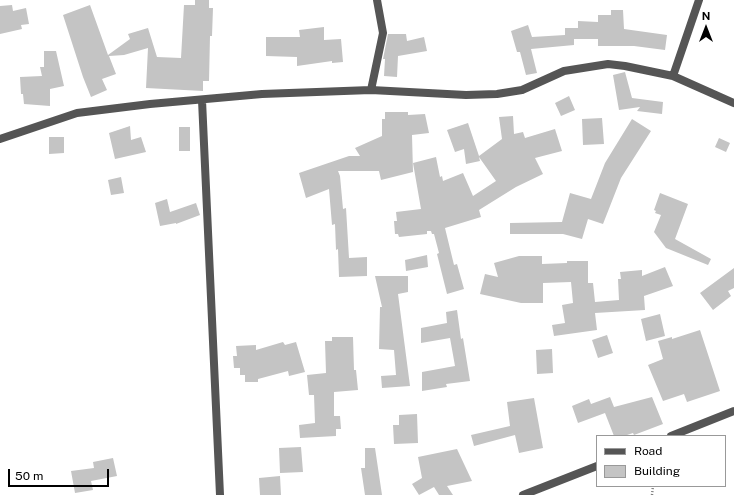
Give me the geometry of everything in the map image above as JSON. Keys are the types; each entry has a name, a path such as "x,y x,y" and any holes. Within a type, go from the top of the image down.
{"street":[{"path":"371,90 383,33 377,0"},
{"path":"672,76 698,0"},
{"path":"0,139 77,113 150,104 262,94 371,90 466,95 497,94 522,90 564,71 608,64 672,76 734,103"},
{"path":"202,100 220,495"},
{"path":"674,435 734,411"},
{"path":"522,495 596,466"}],"building":[{"path":"195,0 209,0 209,8 213,8 212,36 210,36 209,81 203,81 203,91 146,88 148,48 124,55 109,56 116,74 102,79 107,90 91,97 63,15 90,5 108,55 130,39 128,34 148,28 157,57 181,58 184,5 195,5"},
{"path":"12,5 13,11 26,8 29,24 21,25 22,29 0,34 0,6"},
{"path":"611,10 623,10 624,29 667,35 665,50 634,46 598,46 598,39 574,39 574,45 531,49 537,73 526,75 520,52 517,52 511,31 528,25 532,37 565,35 565,28 578,28 578,21 598,22 598,15 611,15"},
{"path":"324,27 324,40 341,39 343,62 332,63 332,61 297,66 297,57 266,56 266,37 300,37 299,30"},
{"path":"388,34 406,34 407,41 424,37 427,51 398,56 397,77 384,76 385,59 383,59"},
{"path":"44,51 56,51 64,86 50,89 50,106 24,104 23,94 21,94 20,77 42,76 40,67 44,67"},
{"path":"625,72 632,98 663,102 662,114 637,111 640,107 619,110 613,75"},
{"path":"569,96 575,110 561,116 555,103"},
{"path":"385,112 408,112 408,115 425,114 429,133 412,135 413,172 381,180 379,171 338,171 340,176 343,209 346,208 349,258 367,257 367,276 339,277 338,249 336,250 335,224 332,225 329,189 306,198 299,173 349,156 360,156 355,148 382,136 382,119 385,119"},
{"path":"513,116 514,134 523,132 525,138 555,129 562,151 535,158 543,174 516,187 479,210 481,217 445,228 454,265 457,264 464,289 447,294 437,254 439,253 434,234 432,234 431,231 427,231 427,234 399,237 398,234 395,234 394,221 397,221 396,212 421,209 413,163 436,157 440,177 442,176 443,181 463,173 473,196 496,181 479,157 480,161 466,164 464,149 455,152 447,130 468,123 479,156 502,139 499,117"},
{"path":"602,118 604,144 583,145 582,119"},
{"path":"632,119 651,131 621,178 603,224 588,219 582,239 563,234 510,234 510,223 562,222 570,193 591,199 605,163"},
{"path":"130,126 131,140 141,137 146,152 115,159 109,133"},
{"path":"179,127 190,127 190,151 179,151"},
{"path":"49,137 64,137 64,153 49,154"},
{"path":"719,138 730,143 726,152 715,147"},
{"path":"121,177 124,193 111,195 108,180"},
{"path":"660,193 688,204 675,239 711,259 708,265 666,248 654,232 661,215 655,213 656,211 654,210"},
{"path":"167,199 170,212 196,203 200,215 176,224 160,226 155,203"},
{"path":"427,255 428,267 406,271 405,260"},
{"path":"519,256 542,256 542,264 567,263 567,261 588,261 588,283 593,283 595,302 619,300 618,279 621,279 620,272 642,270 642,276 665,267 673,286 644,296 645,310 595,313 597,330 554,336 552,325 565,323 562,305 573,303 571,282 543,283 543,303 521,303 480,294 485,274 498,277 494,263"},
{"path":"734,268 734,288 728,291 731,296 713,310 700,293"},
{"path":"375,276 408,276 408,292 398,294 410,386 382,388 381,376 396,375 394,350 379,349 380,307 382,307"},
{"path":"457,310 461,339 463,338 470,381 446,384 447,387 422,391 422,372 455,366 450,338 421,343 421,328 447,323 446,312"},
{"path":"660,314 665,336 646,341 641,319"},
{"path":"700,330 720,391 687,402 684,394 663,401 648,365 663,359 658,341 672,337 672,339"},
{"path":"607,335 613,353 598,358 592,340"},
{"path":"332,337 353,337 354,370 356,370 358,390 334,392 334,416 340,416 341,429 336,429 336,436 300,438 299,425 315,423 314,395 309,395 307,375 326,373 325,341 332,341"},
{"path":"283,342 285,345 296,342 305,372 289,376 288,371 258,379 258,382 245,382 245,375 240,375 240,368 234,368 233,356 237,356 236,346 256,345 256,350"},
{"path":"552,349 553,373 537,374 536,350"},
{"path":"610,397 614,407 652,397 663,424 634,435 633,433 627,435 614,435 605,413 578,423 572,406 589,399 591,404"},
{"path":"534,398 543,448 519,453 515,435 474,446 471,435 510,426 507,402"},
{"path":"417,414 418,443 394,444 393,425 399,425 399,415"},
{"path":"301,447 303,472 280,473 279,448"},
{"path":"365,448 375,448 382,495 365,495 361,468 365,468"},
{"path":"457,449 472,481 447,486 453,495 439,495 434,487 419,495 412,484 422,478 418,457"},
{"path":"113,458 117,476 91,481 93,490 75,493 71,471 94,468 93,462"},
{"path":"280,476 281,495 260,495 259,478"}]}
